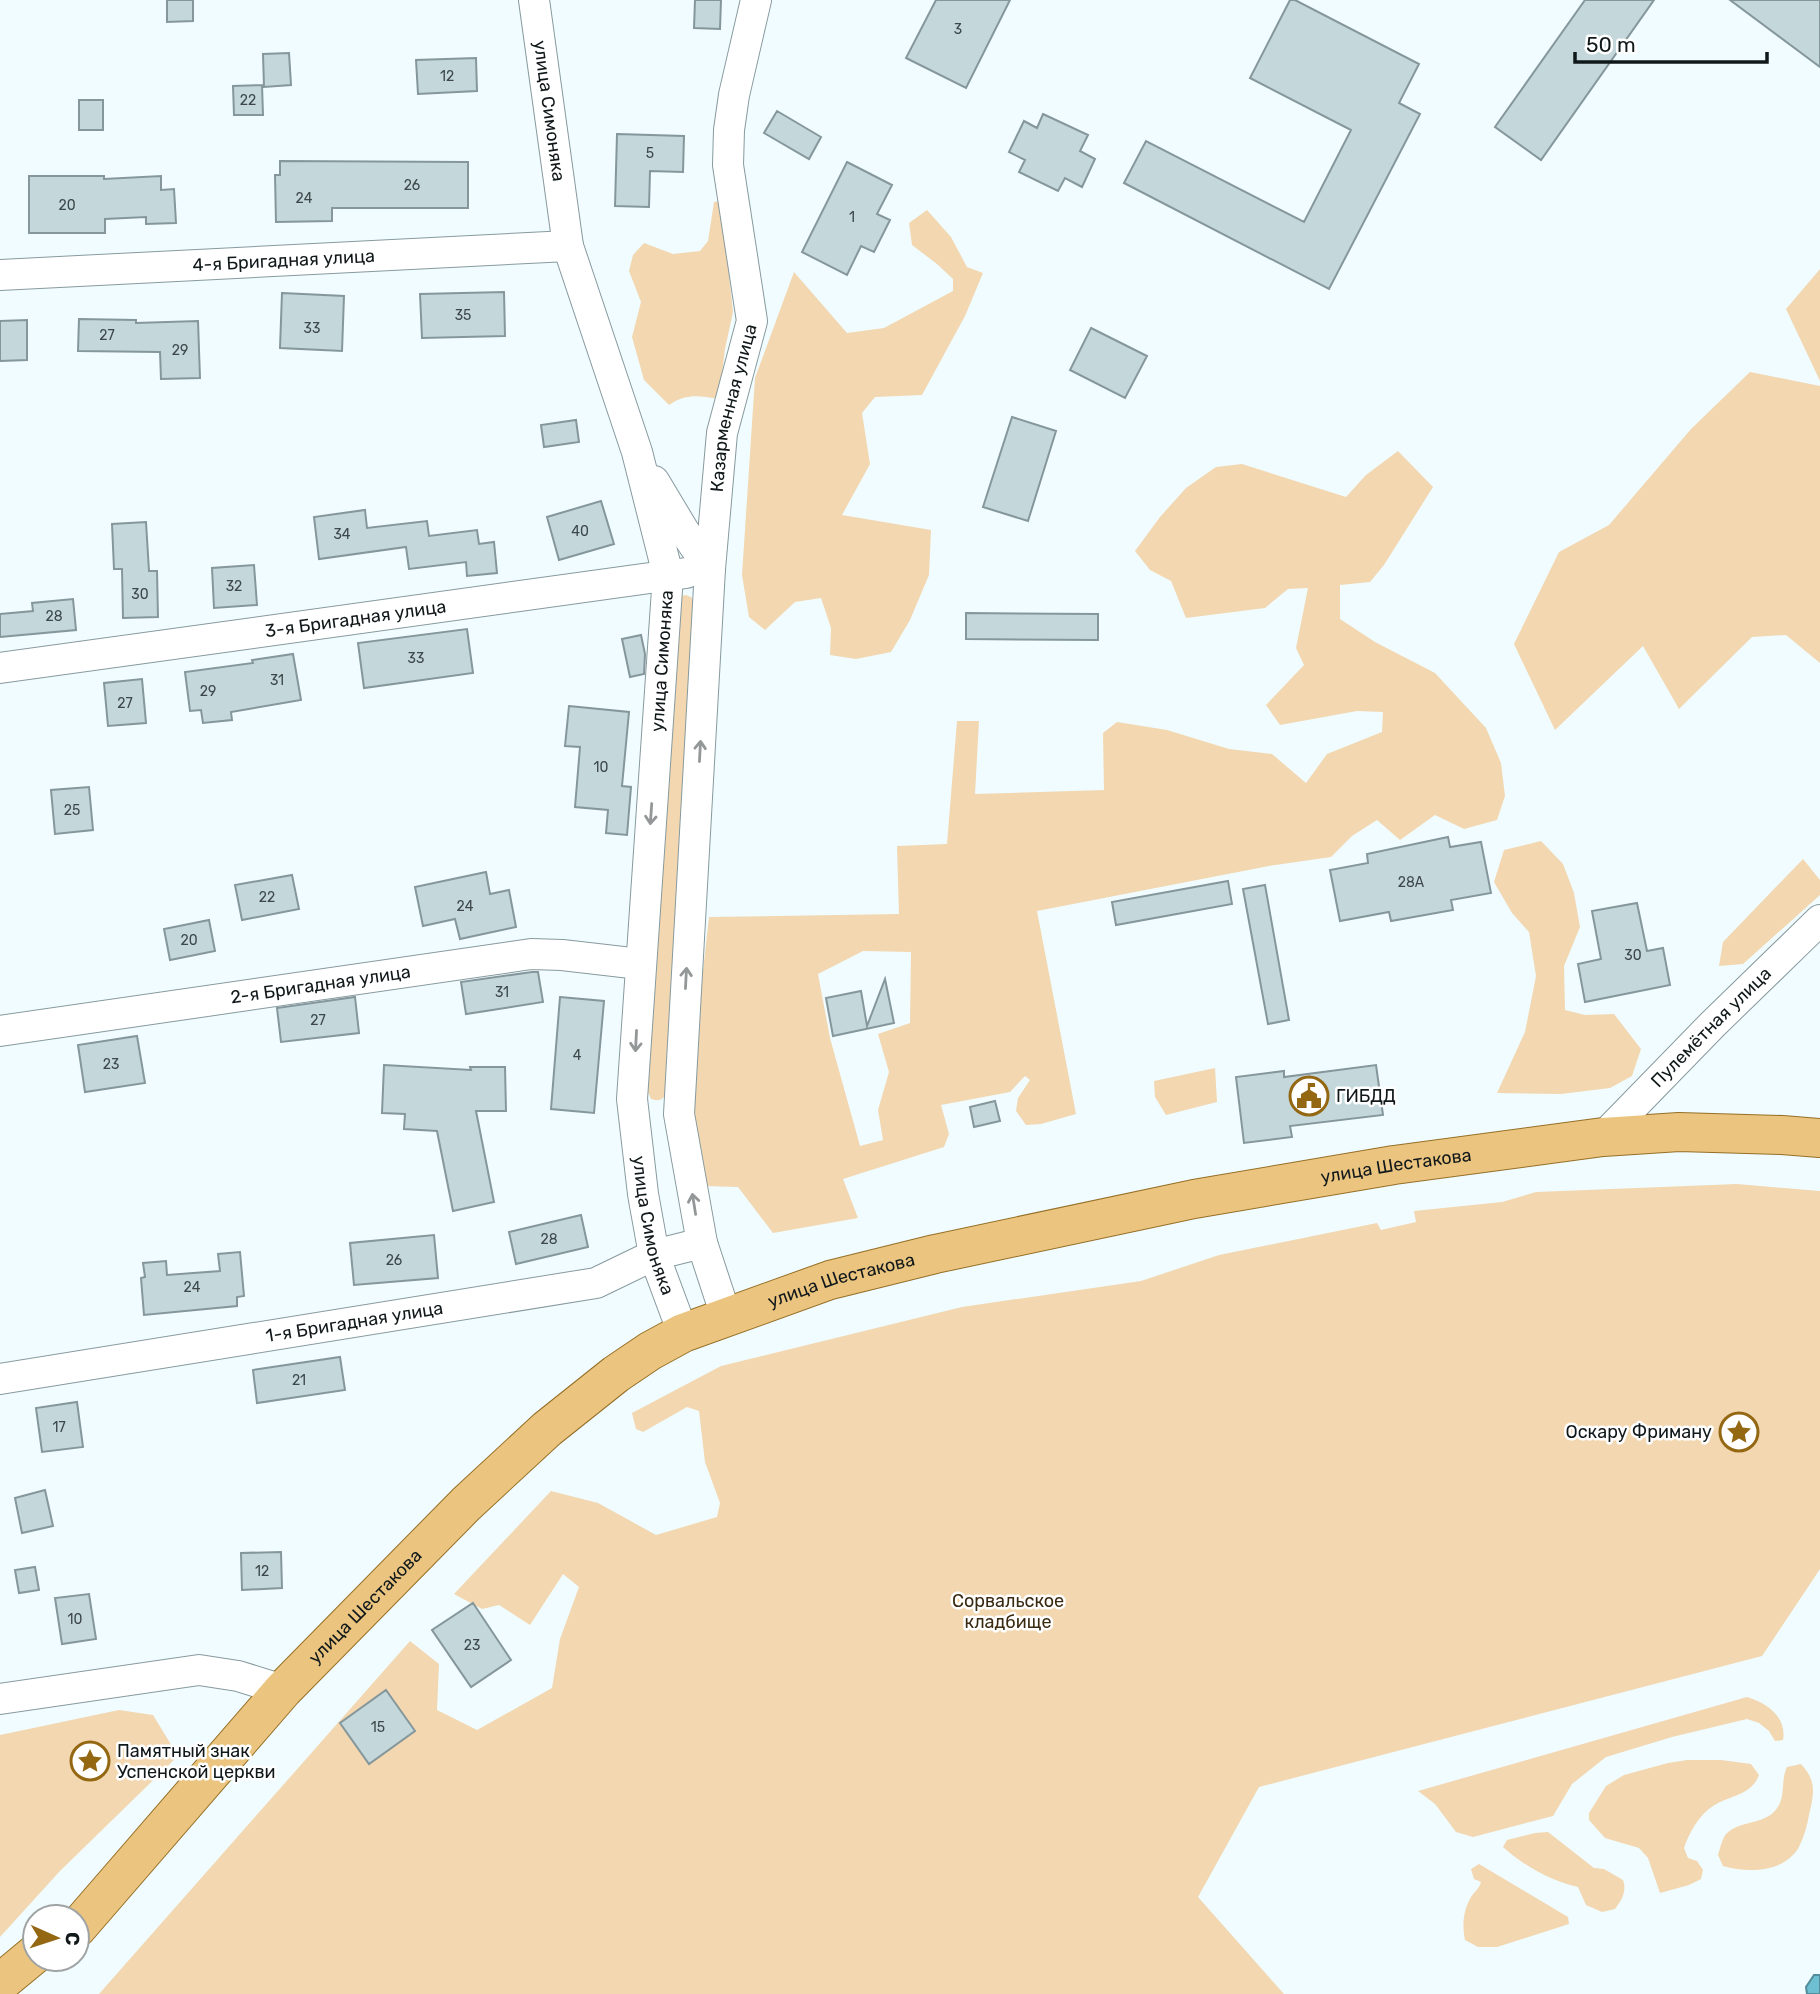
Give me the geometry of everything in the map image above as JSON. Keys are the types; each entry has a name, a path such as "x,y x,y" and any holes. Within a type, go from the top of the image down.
{"main road":[{"name":"улица Шестакова","path":"91,1909 283,1690 467,1504 547,1429 616,1374 683,1333 844,1276 1194,1199 1394,1165 1603,1137 1679,1132 1782,1135 1820,1139"},
{"path":"0,1983 21,1966"},
{"path":"23,1994 40,1973"}],"street":[{"name":"улица Симоняка","path":"534,0 568,246 636,452 668,575 632,1098 643,1194 654,1255 683,1333"},
{"name":"Казарменная улица","path":"710,569 722,433 752,321 728,165 734,95 756,0"},
{"name":"4-я Бригадная улица","path":"0,275 568,246"},
{"path":"636,452 710,569 679,1114 702,1243 726,1316"},
{"path":"668,575 684,531 720,455"},
{"name":"3-я Бригадная улица","path":"0,668 710,569"},
{"name":"Пулемётная улица","path":"1603,1137 1820,920"},
{"name":"2-я Бригадная улица","path":"0,1031 531,954 640,964"},
{"name":"1-я Бригадная улица","path":"0,1379 596,1283 654,1255 702,1243"},
{"path":"0,1699 199,1670 238,1676 283,1690"}],"green space":[{"path":"721,201 733,312 719,399 687,397 669,405 644,380 632,337 641,302 629,271 633,255 644,243 673,254 700,251 708,241 714,202"},
{"path":"927,210 951,237 967,267 983,273 965,316 922,395 875,397 862,413 870,464 842,515 931,530 929,575 910,620 891,652 856,659 830,655 831,628 821,598 795,602 765,630 749,617 742,575 755,378 794,272 847,333 884,328 953,291 953,279 912,245 909,223"},
{"path":"1820,269 1820,381 1786,309"},
{"path":"1750,372 1820,386 1820,663 1786,635 1752,637 1679,709 1643,646 1555,730 1514,644 1559,552 1609,525 1691,429"},
{"path":"1398,451 1433,487 1384,565 1370,582 1340,585 1340,619 1375,642 1435,673 1486,728 1501,763 1505,796 1497,820 1464,829 1435,815 1400,840 1377,820 1352,836 1331,857 1269,866 1037,911 1076,1114 1041,1124 1026,1125 1016,1111 1018,1098 1030,1080 1025,1076 1010,1092 941,1105 949,1134 944,1147 843,1179 858,1218 773,1233 738,1187 704,1186 687,1115 709,917 899,914 897,846 947,844 957,721 979,721 975,794 1104,790 1103,733 1117,722 1167,730 1229,749 1272,754 1306,783 1327,754 1382,732 1383,712 1357,711 1280,725 1266,705 1304,665 1296,648 1308,588 1288,589 1265,608 1186,618 1171,581 1150,570 1135,551 1186,488 1216,467 1242,464 1346,497 1366,475","holes":["863,951 911,952 910,1023 878,1034 889,1072 878,1110 883,1140 860,1146 830,1038 818,974"]},
{"path":"686,595 694,602 665,1095 657,1100 651,1099 648,1092 677,601"},
{"path":"1541,841 1563,864 1574,893 1580,927 1564,966 1565,1010 1585,1015 1614,1014 1641,1049 1632,1076 1610,1088 1561,1094 1497,1093 1525,1032 1536,976 1529,932 1512,913 1494,882 1504,850"},
{"path":"1803,859 1820,880 1820,895 1743,964 1719,966 1723,942"},
{"path":"1215,1068 1217,1102 1166,1115 1155,1097 1154,1081"},
{"name":"Сорвальское кладбище","path":"1737,1184 1820,1191 1820,1569 1762,1656 1259,1787 1198,1897 1284,1994 99,1994 410,1641 439,1664 437,1710 477,1730 552,1688 560,1639 579,1587 563,1574 530,1625 499,1605 482,1609 454,1594 551,1491 598,1503 656,1535 717,1517 720,1503 705,1462 699,1411 687,1407 643,1432 636,1429 632,1413 721,1366 962,1307 1141,1281 1219,1255 1377,1223 1381,1230 1416,1222 1414,1211 1502,1202 1536,1192"},
{"path":"1747,1697 1774,1712 1782,1724 1783,1740 1775,1741 1769,1731 1759,1723 1747,1719 1672,1737 1606,1757 1572,1784 1553,1816 1473,1837 1456,1832 1435,1804 1418,1791"},
{"path":"119,1710 153,1715 178,1756 31,1903 21,1903 21,1914 0,1937 0,1735"},
{"path":"1687,1760 1721,1760 1751,1764 1759,1775 1751,1787 1708,1810 1692,1830 1684,1848 1688,1858 1697,1861 1703,1870 1701,1879 1660,1893 1648,1858 1639,1848 1605,1838 1589,1820 1589,1813 1606,1786 1624,1775"},
{"path":"1801,1764 1810,1776 1813,1794 1799,1847 1784,1862 1765,1869 1743,1870 1723,1866 1718,1855 1726,1834 1774,1812 1781,1801 1787,1767"},
{"path":"1548,1832 1594,1868 1604,1869 1623,1880 1623,1895 1615,1909 1602,1912 1586,1905 1578,1887 1538,1872 1503,1847 1507,1840"},
{"path":"1479,1864 1568,1917 1569,1924 1497,1947 1478,1947 1465,1940 1463,1923 1468,1902 1481,1882 1474,1879 1471,1869"}],"water":[{"path":"1814,1975 1820,1975 1820,1994 1807,1994 1806,1987"}],"building":[{"path":"167,0 193,0 193,21 167,22"},
{"path":"695,0 721,0 720,29 694,28"},
{"path":"936,0 1010,0 966,88 906,58"},
{"path":"1290,0 1295,0 1419,64 1399,103 1420,114 1329,289 1124,183 1146,141 1304,222 1351,130 1250,78"},
{"path":"1585,0 1654,0 1541,160 1495,127"},
{"path":"1730,0 1820,0 1820,67"},
{"path":"289,53 291,85 264,87 263,54"},
{"path":"476,58 477,91 418,94 416,60"},
{"path":"262,85 263,115 234,115 233,86"},
{"path":"79,100 103,100 103,130 79,130"},
{"path":"777,111 821,137 809,159 764,133"},
{"path":"1043,114 1088,135 1080,151 1095,159 1082,187 1065,178 1058,191 1019,172 1025,160 1009,152 1024,121 1037,128"},
{"path":"617,134 684,136 683,172 650,171 649,207 615,206"},
{"path":"280,161 468,162 468,208 332,208 332,221 276,222 275,175 280,175"},
{"path":"847,162 892,185 877,214 890,220 874,252 861,246 847,275 802,252"},
{"path":"29,176 104,176 104,179 161,176 161,190 174,189 176,223 146,224 146,217 105,219 105,233 29,233"},
{"path":"504,292 505,336 422,338 420,294"},
{"path":"282,293 344,296 342,351 280,348"},
{"path":"79,319 136,320 136,323 198,321 200,378 161,379 160,352 78,351"},
{"path":"27,320 27,360 0,361 0,321"},
{"path":"1091,328 1147,356 1125,398 1070,370"},
{"path":"1012,417 1056,431 1028,521 983,507"},
{"path":"576,420 579,442 544,447 541,425"},
{"path":"601,501 614,544 559,560 547,517"},
{"path":"365,510 367,528 427,521 429,536 477,530 479,544 494,542 497,573 467,576 466,562 409,569 406,547 319,559 314,517"},
{"path":"146,522 149,571 157,571 158,617 123,618 122,569 114,569 112,524"},
{"path":"254,565 257,605 214,608 212,568"},
{"path":"73,599 76,630 0,637 0,614 33,611 32,603"},
{"path":"966,613 1098,614 1098,640 966,639"},
{"path":"467,629 473,673 364,688 358,643"},
{"path":"641,635 645,654 644,674 630,677 622,639"},
{"path":"293,654 301,700 231,712 232,720 203,723 201,710 190,711 185,672 253,663 252,660"},
{"path":"142,679 146,723 108,726 104,683"},
{"path":"569,706 629,712 622,786 631,787 627,835 606,833 608,810 575,807 580,747 565,746"},
{"path":"89,787 93,830 55,834 51,790"},
{"path":"1448,837 1450,847 1481,842 1491,893 1451,900 1453,910 1391,921 1389,912 1340,921 1330,870 1368,863 1367,854"},
{"path":"486,872 490,894 509,890 516,927 460,939 455,919 423,926 415,887"},
{"path":"292,875 299,909 242,920 235,885"},
{"path":"1228,881 1232,904 1116,925 1112,902"},
{"path":"1265,885 1289,1020 1268,1024 1243,889"},
{"path":"1637,903 1647,951 1663,948 1670,985 1585,1002 1578,964 1601,959 1592,911"},
{"path":"209,920 215,951 170,960 164,929"},
{"path":"538,972 543,1002 466,1014 461,982"},
{"path":"885,979 894,1023 833,1036 826,998 861,991 867,1026"},
{"path":"355,997 359,1033 281,1042 277,1008"},
{"path":"560,997 604,1001 594,1113 551,1109"},
{"path":"137,1036 145,1083 85,1092 78,1045"},
{"path":"384,1065 471,1070 470,1067 505,1067 506,1111 476,1111 494,1202 453,1211 437,1131 404,1129 405,1114 382,1113"},
{"name":"ГИБДД","path":"1376,1065 1383,1115 1290,1126 1292,1137 1244,1143 1236,1077 1284,1071 1284,1077"},
{"path":"995,1101 1000,1121 974,1127 970,1107"},
{"path":"581,1215 588,1247 516,1264 509,1232"},
{"path":"434,1235 438,1278 354,1285 350,1243"},
{"path":"240,1252 244,1296 237,1297 237,1306 144,1315 141,1278 145,1277 143,1263 166,1261 167,1275 220,1271 218,1254"},
{"path":"340,1357 345,1390 257,1403 253,1370"},
{"path":"77,1402 83,1447 42,1452 36,1408"},
{"path":"45,1490 53,1526 22,1533 15,1498"},
{"path":"281,1552 282,1588 242,1590 241,1553"},
{"path":"35,1567 39,1590 19,1593 15,1570"},
{"path":"89,1594 96,1639 62,1644 55,1598"},
{"path":"473,1603 511,1660 471,1687 432,1630"},
{"path":"386,1690 415,1731 369,1764 340,1723"}],"place":[{"name":"ГИБДД","path":"1309,1096"},
{"name":"Оскару Фриману","path":"1739,1432"},
{"name":"Памятный знак Успенской церкви","path":"90,1761"}]}
